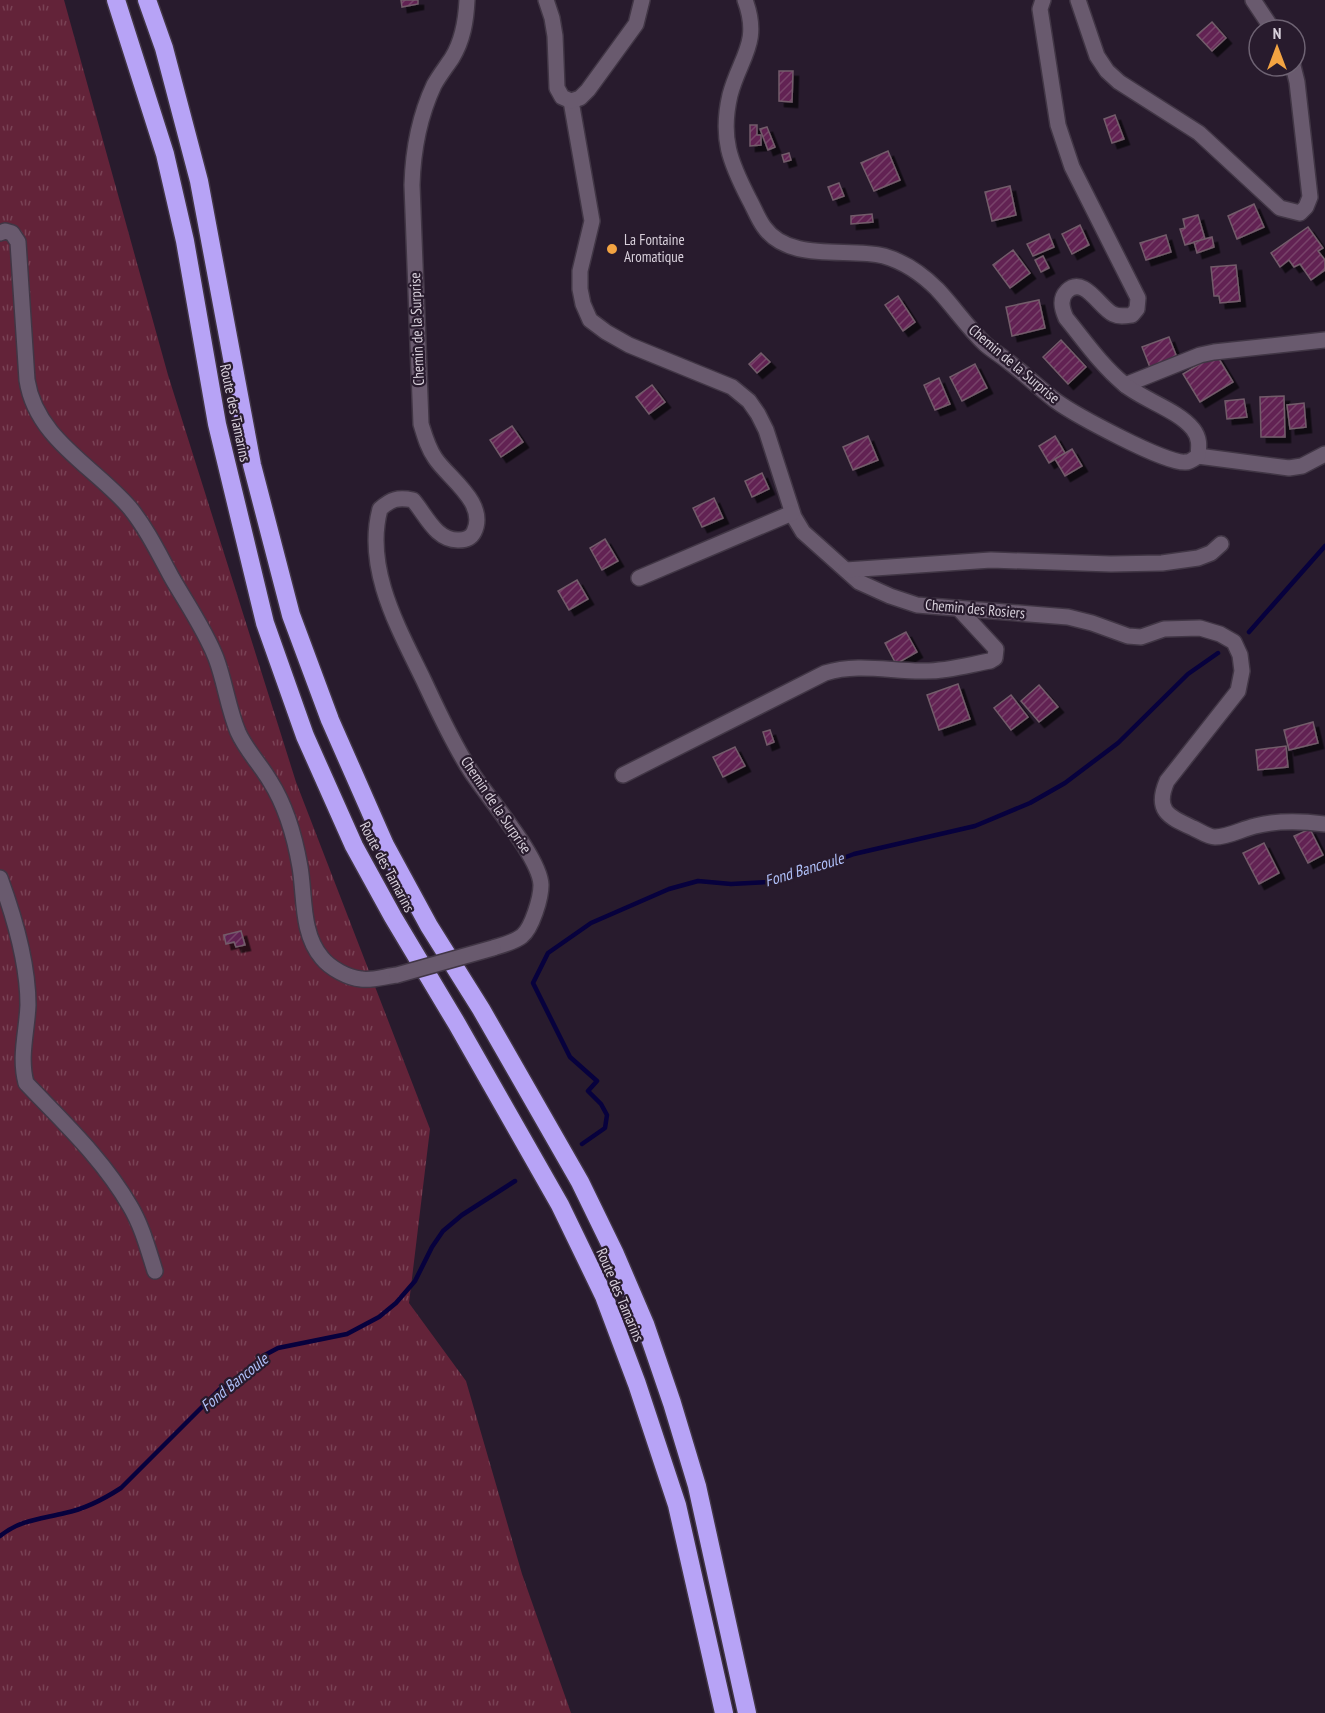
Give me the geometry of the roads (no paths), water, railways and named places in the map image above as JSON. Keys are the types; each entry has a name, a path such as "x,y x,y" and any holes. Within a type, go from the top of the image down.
{"highway":[{"name":"Route des Tamarins","path":"116,0 165,154 185,241 217,424 265,623 310,746 360,856 560,1205 604,1296 637,1384 677,1505 723,1712"},
{"name":"Route des Tamarins","path":"147,0 164,48 199,181 252,465 291,615 330,720 385,845 429,926 481,1009 580,1182 645,1323 697,1486 747,1711"}],"main road":[{"name":"Chemin de la Surprise","path":"0,233 5,231 12,233 18,242 27,380 33,404 45,426 131,509 202,629 216,658 238,731 251,755 271,781 292,829 300,867 304,909 313,944 321,957 333,969 361,980 397,975 493,948 523,935 536,913 541,885 535,862 470,770 441,717 393,617 383,587 377,557 376,537 380,509 388,501 399,497 413,500 445,538 465,540 472,536 476,528 476,516 471,500 463,488 436,460 426,444 421,424 412,185 413,155 419,124 435,84 461,39 466,22 467,0"},
{"path":"546,0 555,36 557,88 562,97 571,101 580,98 588,90 636,24 642,0"},
{"name":"Chemin de la Surprise","path":"745,0 751,16 751,31 749,46 730,94 726,121 727,147 736,174 765,229 784,245 816,252 883,256 911,267 936,289 970,330 987,346 1057,401 1149,452 1170,460 1187,462 1198,456 1289,468 1302,466 1325,453"},
{"path":"1043,0 1040,9 1058,125 1071,167 1138,298 1137,309 1132,315 1121,316 1112,314 1092,294 1083,288 1076,287 1068,290 1062,299 1062,308 1066,318 1103,364 1125,385 1182,419 1194,430 1200,443 1198,456"},
{"path":"1078,0 1097,56 1107,71 1119,82 1199,133 1280,208 1300,213 1306,207 1310,197 1296,78"},
{"path":"1253,0 1265,18"},
{"name":"Chemin des Rosiers","path":"571,101 592,221 580,271 580,289 590,320 628,345 732,387 748,400 766,430 792,513 803,532 860,582 917,605 1068,617 1092,622 1128,636 1141,637 1164,628 1200,628 1220,634 1234,642 1240,655 1242,671 1238,691 1167,781 1162,792 1161,803 1165,812 1212,837 1263,824 1302,821 1325,824"},
{"path":"1125,385 1200,355 1325,340"},
{"path":"639,578 792,513"},
{"path":"846,570 991,560 1162,564 1198,558 1211,553 1221,544"},
{"path":"623,775 832,670 855,667 923,671 957,668 995,658 996,649 958,608"},
{"path":"0,878 25,968 28,1004 23,1065 26,1083 93,1154 130,1206 141,1228 155,1270"}],"waterway":[{"name":"Fond Bancoule","path":"1249,632 1325,546"},
{"name":"Fond Bancoule","path":"582,1144 605,1128 607,1115 601,1104 588,1091 597,1081 570,1057 533,983 548,953 591,923 669,889 698,881 731,884 768,882 854,854 975,826 1030,803 1065,783 1118,743 1188,674 1218,653"},
{"name":"Fond Bancoule","path":"0,1536 23,1523 87,1506 121,1488 222,1387 235,1386 263,1356 278,1348 347,1334 379,1317 396,1303 415,1281 443,1231 462,1215 515,1181"}],"place":[{"name":"La Fontaine Aromatique","path":"612,249"}]}
